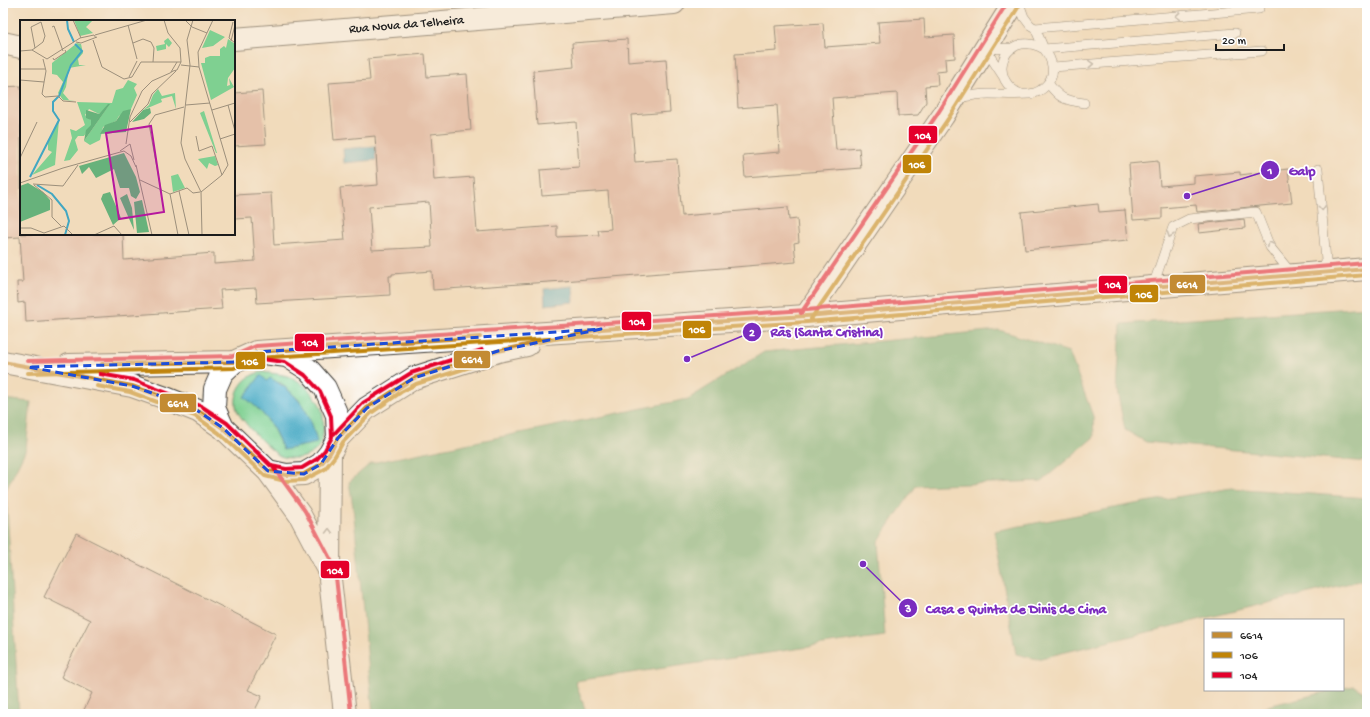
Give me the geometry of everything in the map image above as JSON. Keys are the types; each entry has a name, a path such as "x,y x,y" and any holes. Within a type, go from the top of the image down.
{"main road":[{"name":"Rua Nova da Telheira","path":"235,39 674,3"},
{"path":"806,316 953,98 1014,3"},
{"path":"3,43 20,47"},
{"path":"223,428 214,408 215,389 222,373 234,362 256,352 806,316 1367,269"},
{"path":"268,471 286,475 304,474 321,464 334,446 367,408 414,378 498,351 601,329"},
{"path":"256,352 287,356 309,370 325,388 337,415 334,446 329,570 344,714"},
{"path":"3,362 132,386 198,411 223,428 268,471 300,515 329,570"},
{"path":"28,366 234,362"}],"lane":[{"path":"953,98 985,94 1029,94 1037,92 1048,83 1052,73 1050,57 1035,28 1030,25 1024,17 1019,3"},
{"path":"1035,28 1259,9"},
{"path":"1003,78 1003,61 1013,48 1021,44 1029,44 1044,48 1235,33"},
{"path":"1013,48 985,49 1008,85 1021,94"},
{"path":"1052,67 1262,51"},
{"path":"1048,83 1057,94 1067,100 1084,103"},
{"path":"1318,169 1328,272"},
{"path":"1152,287 1173,226 1189,219 1256,212 1270,247 1293,275"}],"highlighted area":[{"path":"601,329 498,351 414,378 367,408 338,438 321,464 304,474 268,471 223,428 198,411 163,397 132,386 28,367 234,362 256,352"}],"green space":[{"path":"1367,307 1367,462 1146,442 1125,430 1117,391 1121,324"},
{"path":"999,330 1069,352 1093,416 1094,437 1042,481 916,486 878,542 885,636 575,681 587,714 373,714 353,507 349,482 371,463 688,399 764,352"},
{"path":"263,372 276,374 294,379 305,386 316,398 322,410 324,426 319,447 314,451 301,458 280,456 251,430 242,419 236,406 237,394 242,383 257,373","holes":["261,376 267,381 281,383 301,402 283,450 272,426 255,406"]},
{"path":"3,399 31,402 26,449 6,490 19,714 3,714"},
{"path":"1231,488 1367,498 1367,579 1037,659 1016,654 994,531 1145,502"},
{"path":"1354,686 1367,694 1367,714 1234,714 1330,691 1344,691 1344,688"}],"water":[{"path":"375,146 376,160 344,163 343,149"},
{"path":"573,286 574,302 545,305 544,289"},
{"path":"261,375 267,381 270,378 280,384 302,404 311,422 317,443 283,450 268,420 244,397"}],"building":[{"path":"924,19 925,37 954,35 955,58 945,59 946,71 937,72 938,85 925,86 926,102 918,115 898,116 897,93 832,98 836,150 859,148 861,168 745,177 743,155 780,152 777,105 738,108 735,54 777,51 775,26 823,23 825,47 880,43 878,22"},
{"path":"627,39 628,62 666,59 670,112 631,115 635,162 677,159 682,216 788,207 789,220 797,219 799,242 794,243 796,262 433,290 432,271 392,274 392,276 389,276 390,295 257,303 256,288 220,290 222,309 26,322 25,302 18,303 17,282 23,282 20,237 3,238 3,87 20,86 20,235 123,235 124,260 214,253 214,264 255,261 252,218 235,219 235,195 271,193 274,245 345,240 340,188 378,185 375,136 334,140 329,83 370,80 368,59 425,54 427,77 467,74 471,130 431,134 434,180 473,177 477,232 557,226 557,237 599,235 598,230 611,229 608,191 542,196 540,170 579,167 576,122 537,125 533,71 574,67 572,43","holes":["429,202 432,247 372,250 369,207"]},
{"path":"262,91 266,144 235,146 235,93"},
{"path":"1158,161 1160,186 1194,183 1194,176 1240,172 1240,175 1288,169 1292,203 1197,212 1196,205 1162,208 1162,218 1133,220 1129,164"},
{"path":"1098,204 1099,212 1125,210 1128,240 1025,250 1021,212"},
{"path":"1244,219 1245,228 1199,233 1198,224"},
{"path":"76,533 276,634 248,690 262,696 253,714 82,714 92,693 61,677 90,620 44,597"}],"transit line":[{"name":"104","path":"801,313 938,113 1007,3"},
{"name":"106","path":"811,319 948,119 1019,6"},
{"name":"104","path":"28,361 233,356 256,346 806,310 1366,263"},
{"name":"6614","path":"3,362 132,386 163,397 198,411 223,428 268,471 286,475 304,474 321,464 330,453 338,438 367,408 414,378 498,351 601,329 806,316 1367,269"},
{"name":"106","path":"28,373 234,368 257,358 807,322 1367,275"},
{"name":"6614","path":"102,364 234,362 256,352 480,337"},
{"name":"104","path":"334,434 363,403 411,373 482,350"},
{"name":"104","path":"100,374 134,380 201,406 227,423 271,466 286,469 302,468 317,459 325,450 332,437 331,416 320,391 305,375 285,362 261,359"},
{"name":"106","path":"97,386 130,392 195,416 219,433 265,476 285,481 304,480 325,469 343,442 371,413 401,392 416,384 486,362"},
{"name":"104","path":"256,451 273,467 305,511 335,568 351,713"}],"place":[{"name":"Galp","path":"1187,196"},
{"name":"Rãs (Santa Cristina)","path":"687,359"},
{"name":"Casa e Quinta de Dinis de Cima","path":"863,564"}]}
